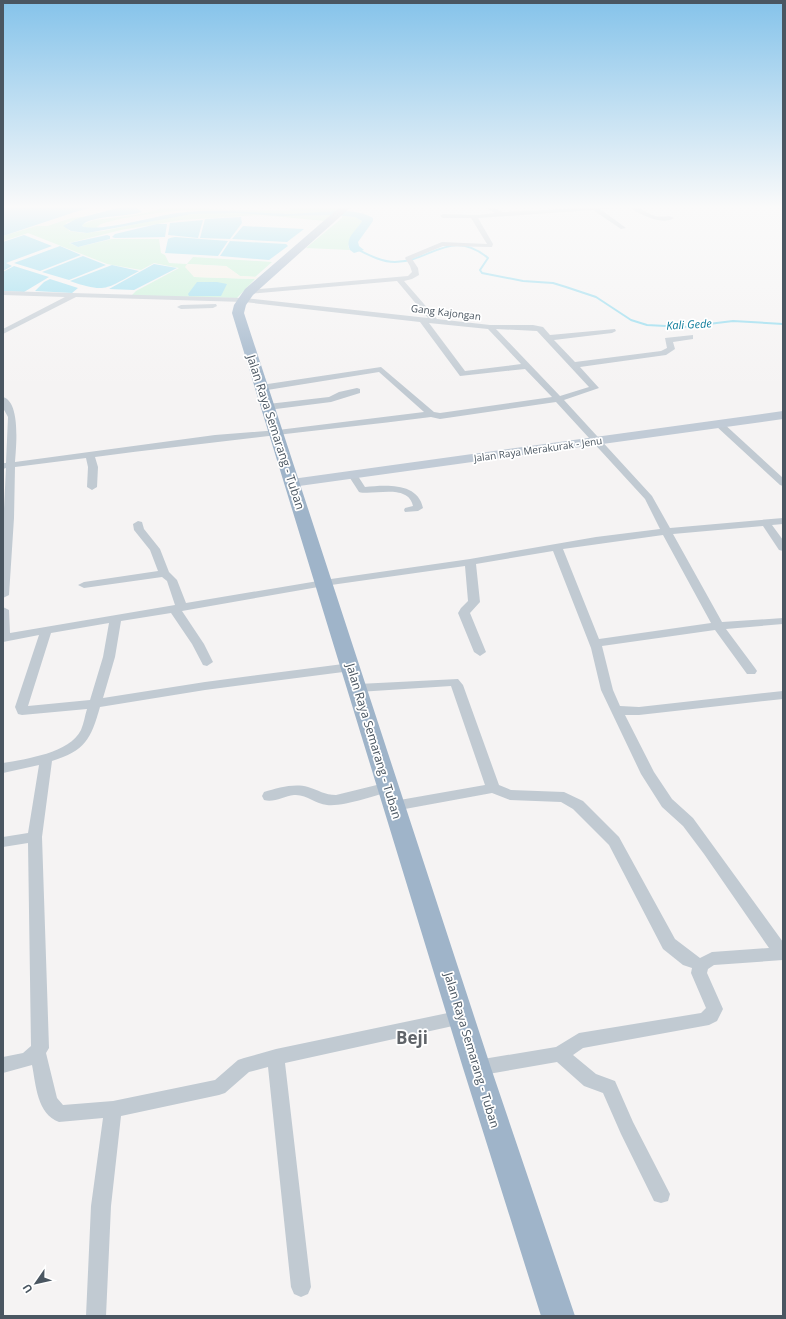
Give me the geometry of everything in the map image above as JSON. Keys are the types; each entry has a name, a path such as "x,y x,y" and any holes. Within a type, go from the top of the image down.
{"highway":[{"path":"244,299 279,268"},
{"name":"Jalan Raya Semarang - Tuban","path":"244,299 238,313 261,388 278,433 292,483 355,678 477,1068 558,1316"}],"main road":[{"name":"Jalan Raya Merakurak - Jenu","path":"292,483 783,415"}],"street":[{"path":"182,308 400,280 416,275 413,268"},
{"path":"400,280 434,320"},
{"path":"3,293 244,299"},
{"path":"3,332 74,295"},
{"name":"Gang Kajongan","path":"244,299 490,327 559,399 649,498 696,588 718,626 751,671"},
{"path":"422,319 463,374 527,366"},
{"path":"3,322 14,327"},
{"path":"7,465 215,438 278,433 431,414 440,416 559,399 595,388 540,329 533,327 490,327"},
{"path":"548,338 612,331"},
{"path":"573,365 663,353 671,349 668,340 690,337"},
{"path":"261,388 381,369 431,414"},
{"path":"268,407 331,399 342,394 357,391"},
{"path":"3,400 12,417 7,465 3,595"},
{"path":"719,424 783,483"},
{"path":"90,454 93,468 92,486"},
{"path":"353,475 362,490 385,488 412,496 417,501 418,508 409,510"},
{"path":"3,610 3,638 324,583 470,562 557,547 666,531 783,521"},
{"path":"766,523 783,548"},
{"path":"138,524 138,530 155,549 164,573 172,580 178,609 207,662"},
{"path":"269,796 294,790 306,791 326,800 336,800 493,788 510,795 564,797 578,805 614,841 669,944 688,960 700,965 712,959 782,952 705,844 688,822 667,803 648,774 616,710 608,690 595,643 557,547"},
{"path":"470,562 474,602 465,610 464,613 480,652"},
{"path":"84,585 164,573"},
{"path":"3,768 44,760 82,740 87,731 109,657 115,620"},
{"path":"595,643 718,626 783,621"},
{"path":"46,631 21,706 22,711 94,704 204,686 355,678 454,682 457,685 493,788"},
{"path":"616,710 639,711 783,695"},
{"path":"44,760 46,763 35,837 40,1048 38,1053 49,1102 59,1114 114,1109 219,1087 244,1066 276,1057 462,1017"},
{"path":"3,842 35,837"},
{"path":"477,1068 560,1054 579,1041 703,1020 711,1016 715,1010 699,973 700,965"},
{"path":"3,1065 31,1058 38,1053"},
{"path":"560,1054 590,1080 609,1087 627,1128 661,1194"},
{"path":"276,1057 301,1287"},
{"path":"96,1316 101,1206 112,1111 114,1109"}],"green space":[{"path":"127,268 146,268 141,270"},
{"path":"177,268 189,268 195,277 255,279 237,298 131,296 136,291 179,268"},
{"path":"228,268 266,268 255,277 240,276"}],"sand":[{"path":"185,268 228,268 240,276 261,277 258,279 194,277"}],"water":[{"path":"3,268 9,268 3,271"},
{"path":"11,268 19,268 49,277 24,292 3,291 3,272"},
{"path":"29,268 49,268 40,271"},
{"path":"53,268 100,268 69,280 42,272"},
{"path":"105,268 123,268 139,271 120,282 100,288 70,281"},
{"path":"148,268 177,268 134,290 109,289"},
{"path":"50,279 78,288 72,293 35,291 44,282"},
{"path":"197,282 217,282 227,284 221,296 189,296 188,294"}],"waterway":[{"name":"Kali Gede","path":"482,268 480,270 482,273 523,281 553,283 596,297 631,320 647,325 684,327 733,321 783,324"}],"district":[{"name":"Beji","path":"412,1037"}]}
